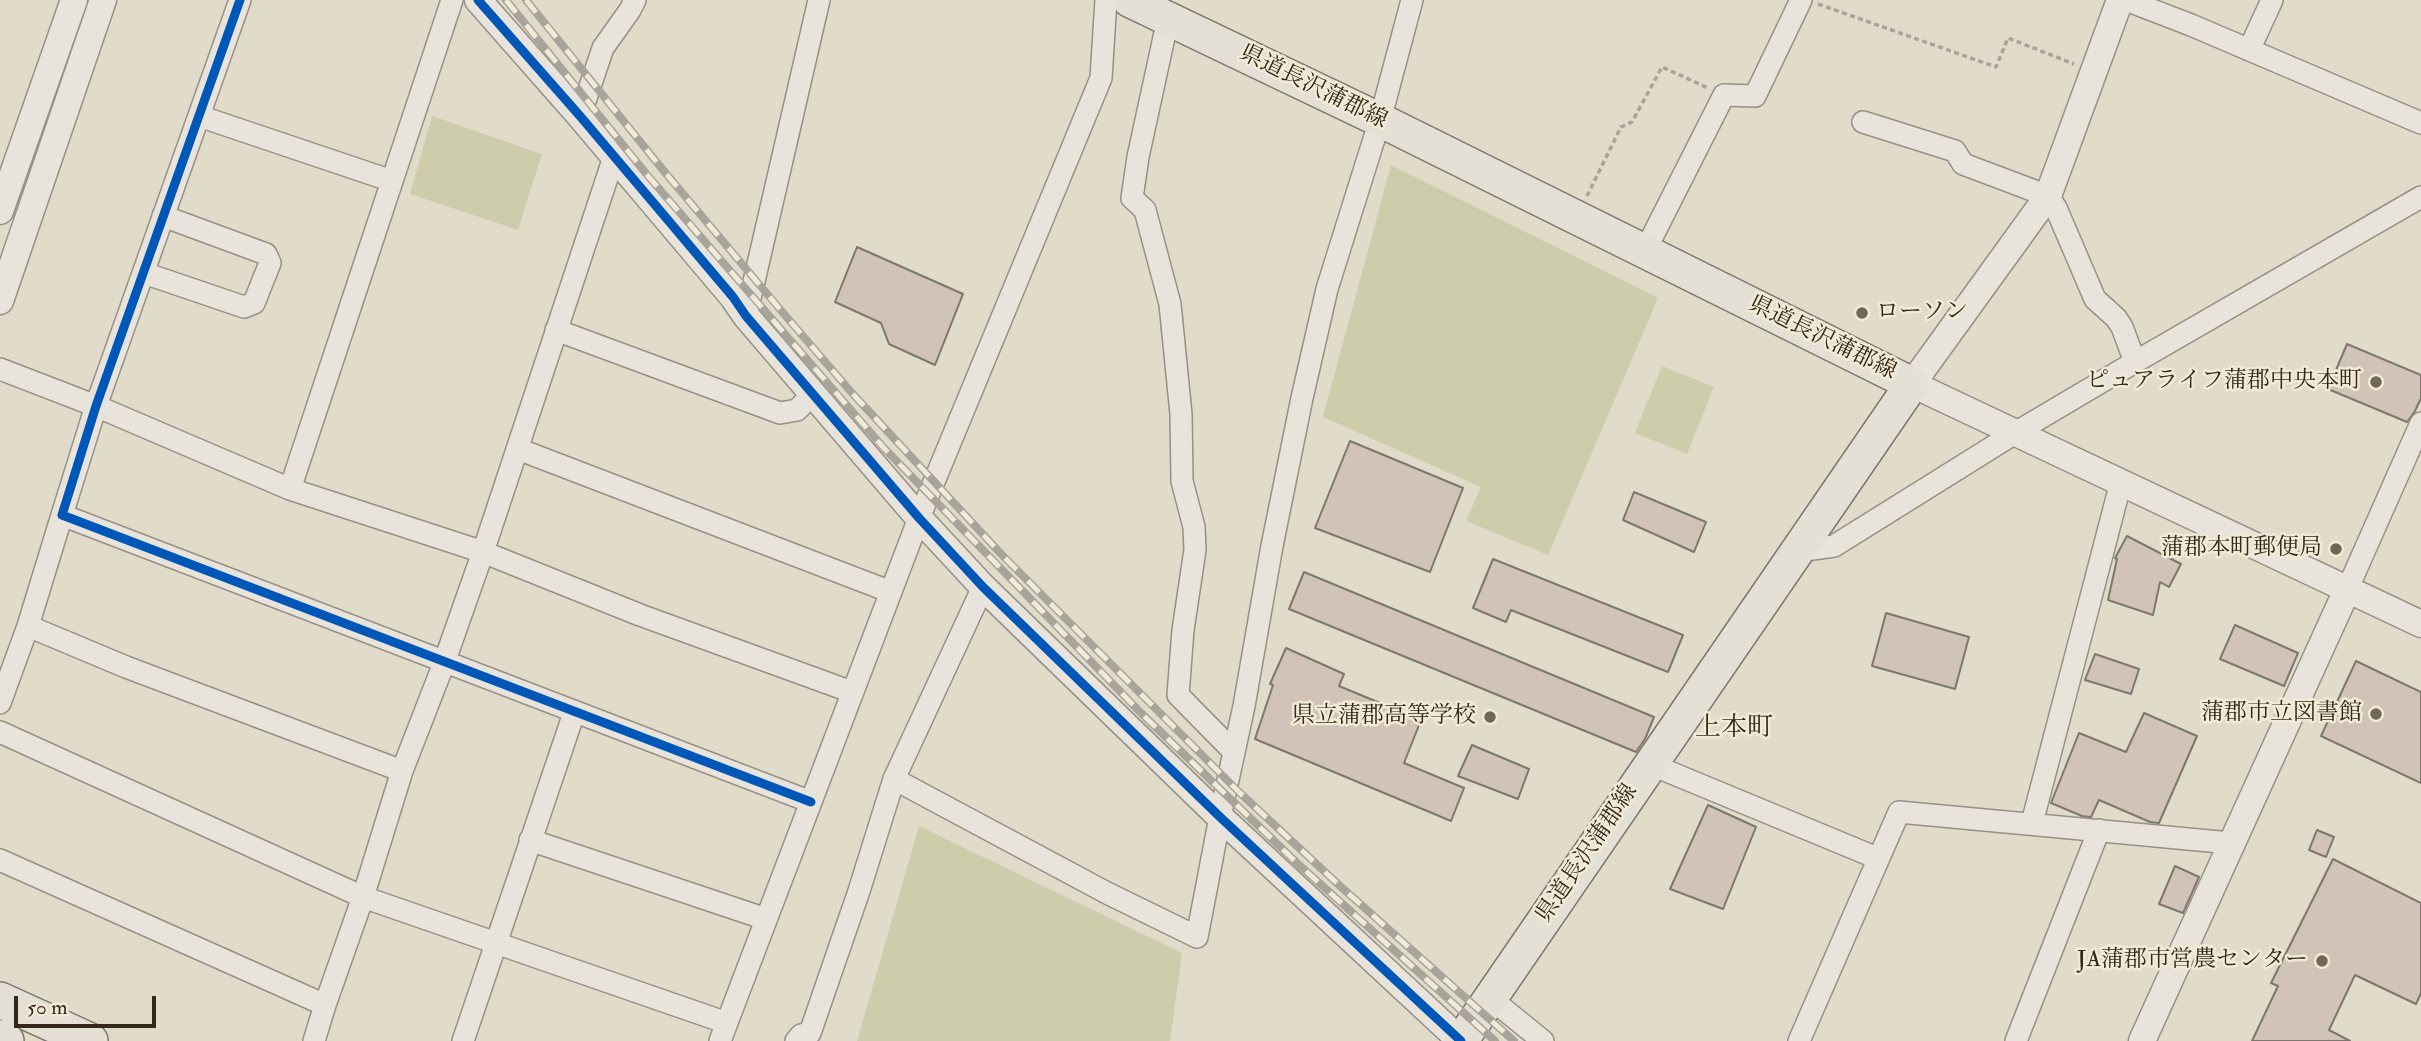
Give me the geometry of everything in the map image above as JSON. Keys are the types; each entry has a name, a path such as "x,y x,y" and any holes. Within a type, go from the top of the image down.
{"highway":[{"path":"0,1000 90,1041"},
{"path":"0,1038 6,1041"}],"main road":[{"name":"県道長沢蒲郡線","path":"1129,0 1380,120 1912,384 1461,1041"}],"street":[{"path":"0,211 74,0"},
{"path":"0,301 103,0"},
{"path":"0,704 28,626 96,407 240,0"},
{"path":"290,489 452,0"},
{"path":"478,0 580,116 919,518 983,587 1220,817 1461,1041"},
{"path":"580,116 603,48 635,0"},
{"path":"746,316 819,0"},
{"path":"0,732 363,897 495,944 723,1032 919,518 1101,78 1106,0"},
{"path":"894,779 1107,893 1197,937 1244,706 1272,546 1326,289 1380,120 1412,0"},
{"path":"1645,251 1724,95 1755,96 1801,0"},
{"path":"2120,0 2048,196 1912,384 2421,624"},
{"path":"2126,0 2421,123"},
{"path":"2249,50 2272,0"},
{"path":"1168,19 1138,157 1132,198 1145,210 1170,304 1181,414 1182,481 1194,527 1195,550 1183,630 1178,695 1234,752"},
{"path":"199,116 392,181"},
{"path":"1863,122 1955,151 1963,164 2048,196 2056,208 2095,299 2122,327 2135,362"},
{"path":"314,1041 402,771 483,552 614,157"},
{"path":"1798,551 1834,546 2015,433 2421,198"},
{"path":"144,273 244,307 254,303 270,263 266,254 163,216"},
{"path":"556,330 780,413 797,410 813,394"},
{"path":"0,369 290,489 483,552 640,615 852,692"},
{"path":"2142,1041 2421,424"},
{"path":"518,449 891,592"},
{"path":"2032,823 2121,482"},
{"path":"62,515 811,802"},
{"path":"796,1041 801,1035 810,1033 894,779 983,587"},
{"path":"28,626 126,667 402,771"},
{"path":"463,1041 574,713"},
{"path":"1650,764 1877,858"},
{"path":"1799,1041 1899,812 2231,844"},
{"path":"2016,1041 2099,830"},
{"path":"530,840 766,919"},
{"path":"0,860 325,1005"},
{"path":"1490,998 1543,1041"}],"path":[{"path":"1806,0 1996,66 2008,38 2094,72"},
{"path":"1577,217 1621,127 1632,122 1662,67 1724,95"}],"green space":[{"path":"432,116 542,154 518,230 410,194"},
{"path":"1391,165 1658,298 1548,555 1466,521 1481,487 1323,417"},
{"path":"1662,366 1714,387 1687,454 1635,433"},
{"path":"919,826 1182,953 1170,1041 857,1041"}],"building":[{"path":"857,247 963,294 935,365 889,344 881,323 835,302"},
{"name":"ピュアライフ蒲郡中央本町","path":"2347,344 2421,375 2421,398 2407,422 2328,389"},
{"path":"1350,441 1463,488 1430,572 1315,528"},
{"path":"1634,492 1706,522 1694,552 1623,520"},
{"path":"2127,536 2181,564 2169,587 2160,582 2153,615 2108,600 2117,559 2115,558"},
{"path":"1493,559 1683,635 1668,672 1511,610 1506,622 1473,608"},
{"path":"1304,572 1654,717 1645,739 1636,752 1289,609"},
{"path":"1886,613 1969,637 1955,689 1872,666"},
{"path":"2235,625 2298,653 2284,686 2220,659"},
{"path":"1286,648 1344,674 1339,686 1421,720 1404,763 1464,788 1451,821 1255,739 1273,685 1270,684"},
{"path":"2095,654 2139,669 2131,694 2085,680"},
{"name":"蒲郡市立図書館","path":"2356,661 2421,692 2421,783 2321,736"},
{"path":"2144,713 2197,736 2159,823 2150,822 2099,800 2091,817 2051,803 2079,733 2126,752"},
{"path":"1472,745 1529,769 1518,799 1458,776"},
{"path":"1708,805 1756,827 1723,909 1670,889"},
{"path":"2317,830 2334,837 2326,857 2309,850"},
{"path":"2333,859 2421,903 2421,993 2416,1004 2355,975 2329,1030 2350,1041 2252,1041 2278,986 2271,983"},
{"path":"2175,866 2199,877 2183,913 2159,904"}],"railway":[{"path":"506,0 648,176 883,447 1141,713 1297,863 1495,1041"},
{"path":"526,0 784,314 852,393 1003,556 1238,791 1514,1041"}],"cycle path":[{"path":"240,0 96,406 62,515 811,802"},
{"path":"478,0 580,116 919,518 983,587 1220,817 1461,1041"}],"place":[{"name":"ローソン","path":"1862,313"},
{"name":"ピュアライフ蒲郡中央本町","path":"2376,382"},
{"name":"蒲郡本町郵便局","path":"2336,549"},
{"name":"蒲郡市立図書館","path":"2376,714"},
{"name":"県立蒲郡高等学校","path":"1490,717"},
{"name":"JA蒲郡市営農センター","path":"2322,961"}],"district":[{"name":"上本町","path":"1734,729"}]}
